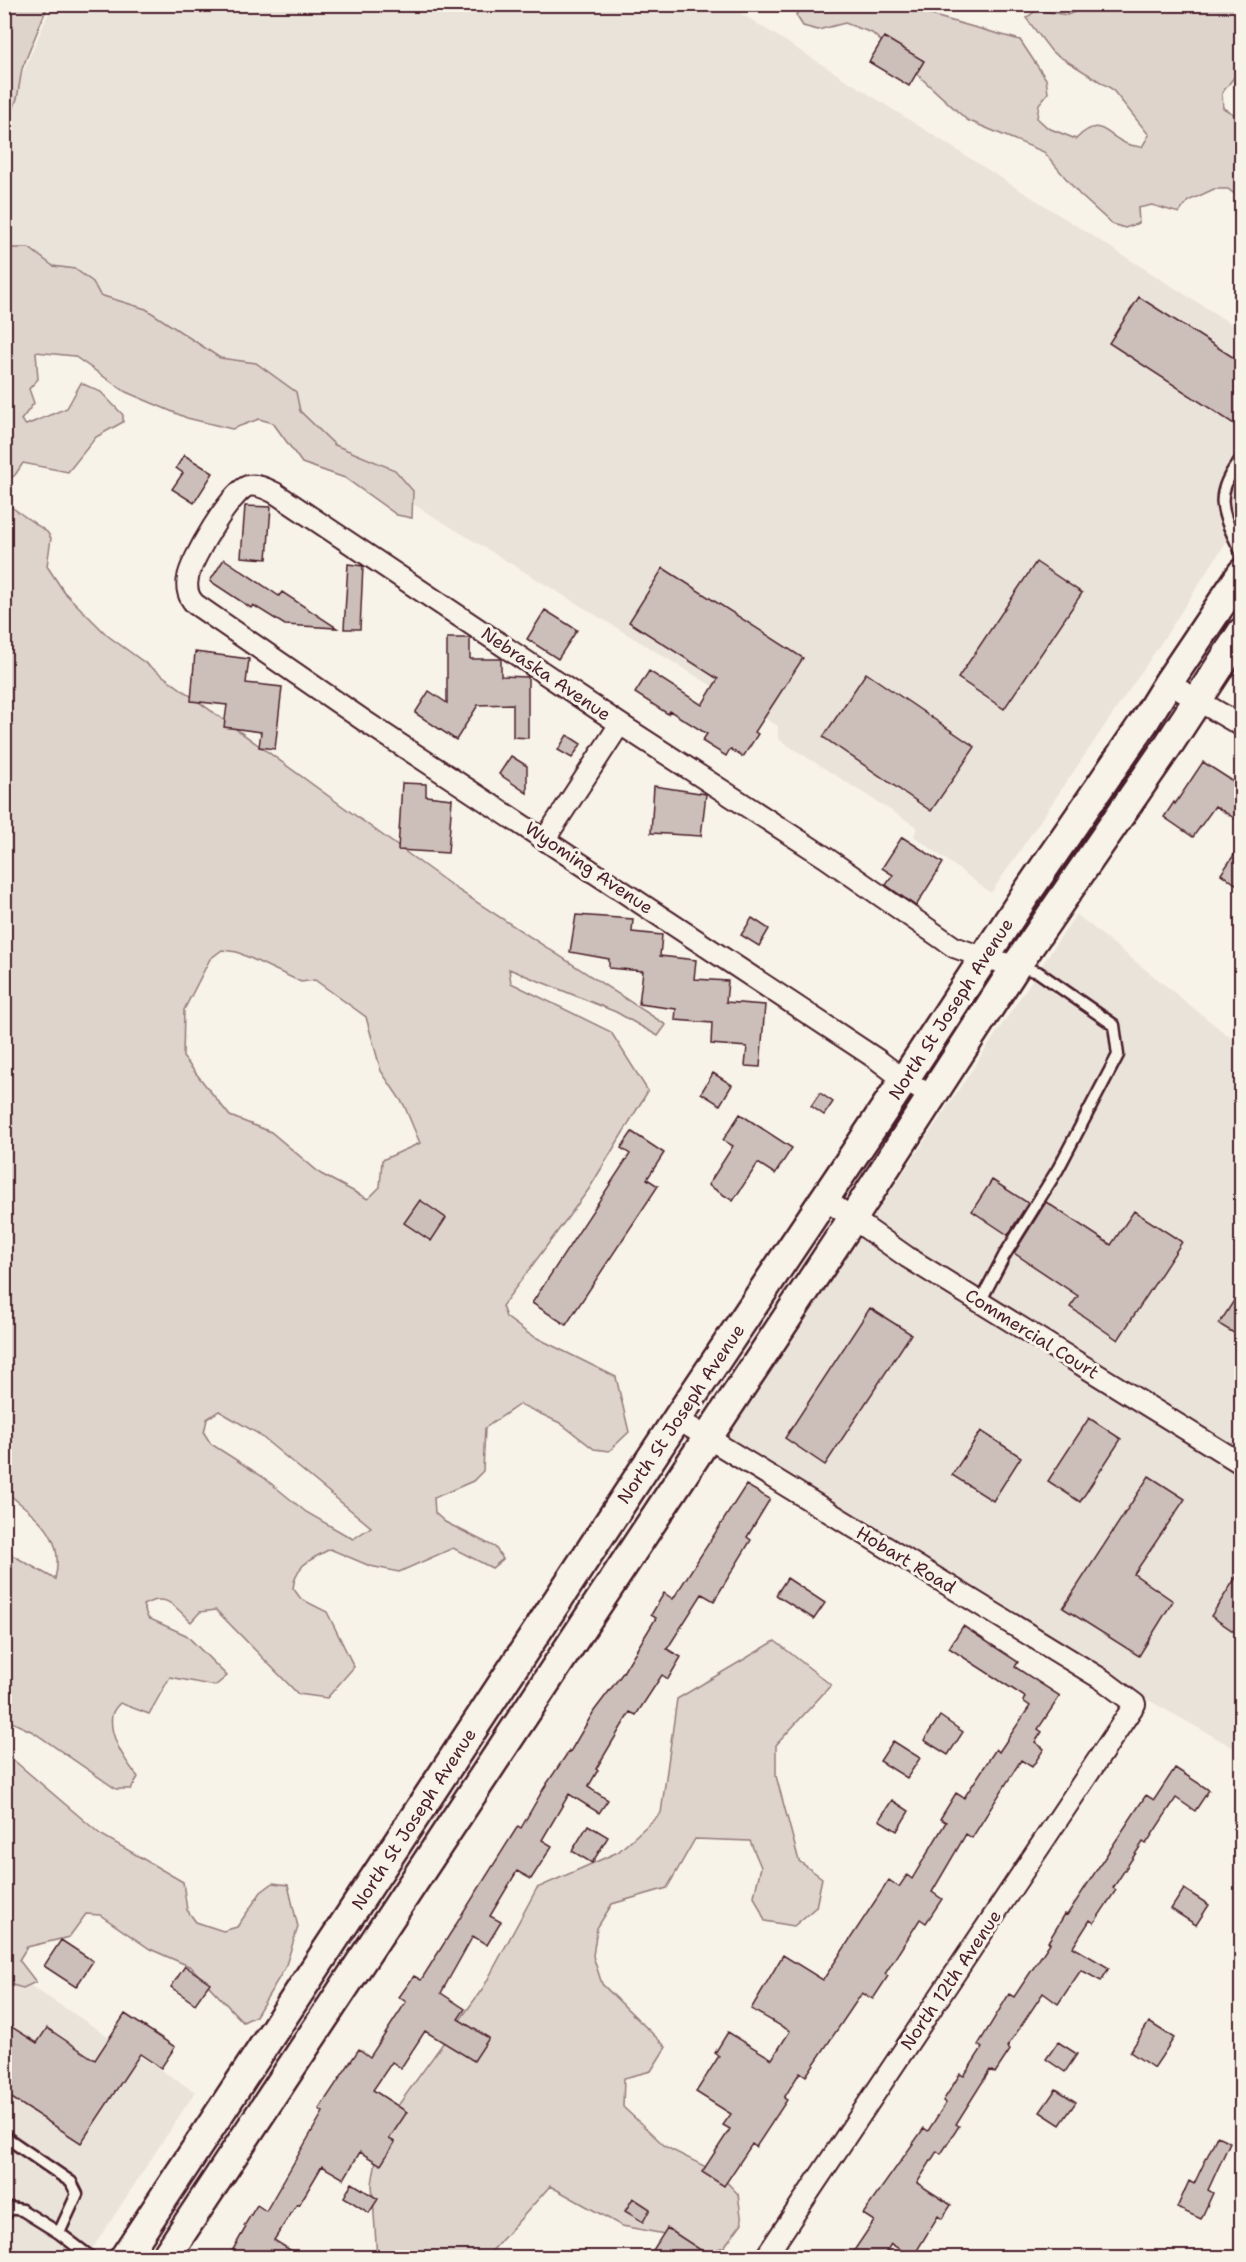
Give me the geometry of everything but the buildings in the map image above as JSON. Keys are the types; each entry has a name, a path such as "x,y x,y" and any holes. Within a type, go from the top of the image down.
{"main road":[{"name":"North St Joseph Avenue","path":"124,2258 677,1419 1242,573"},
{"name":"North St Joseph Avenue","path":"165,2258 933,1097 1016,966 1242,632"}],"street":[{"name":"Nebraska Avenue","path":"246,639 190,599 187,588 188,576 206,540 231,501 242,488 254,485 275,493 620,724 825,857 954,947 1016,966"},
{"name":"Wyoming Avenue","path":"246,639 376,728 878,1060 904,1080 933,1097"},
{"path":"1168,683 1242,726"},
{"path":"545,839 620,724"},
{"name":"Commercial Court","path":"825,1199 907,1257 1242,1464"},
{"name":"Hobart Road","path":"677,1419 1093,1674 1133,1702"},
{"name":"North 12th Avenue","path":"765,2258 1136,1704 1133,1702"}],"lane":[{"path":"1242,458 1227,479 1222,497 1222,514 1242,554"},
{"path":"980,1302 1004,1256 1058,1169 1118,1055 1114,1025 1038,972 1016,966"},
{"path":"4,2136 71,2182 77,2193 59,2233"},
{"path":"4,2217 10,2208 22,2210 59,2233 92,2258"}],"shaded area":[{"path":"5,4 48,5 22,69 17,99 5,127"},
{"path":"52,5 728,5 1241,330 1241,519 1159,646 991,893 914,836 917,827 778,739 778,726 5,256 4,130 7,110"},
{"path":"802,5 915,5 934,16 1020,40 1046,79 1048,93 1039,104 1037,118 1048,128 1076,139 1091,128 1097,127 1127,144 1142,147 1149,135 1112,89 1052,52 1026,18 1037,10 1067,15 1092,5 1241,5 1241,68 1222,93 1223,108 1235,115 1241,114 1241,199 1228,189 1214,189 1188,201 1179,213 1152,205 1138,208 1139,223 1125,228 1112,224 1079,194 1044,152 967,120 872,33 845,23 818,30 803,26 796,15"},
{"path":"5,248 29,248 53,266 75,269 93,282 100,295 146,309 220,358 256,363 296,392 300,411 335,445 395,470 413,491 412,518 397,515 345,478 302,463 273,423 259,419 232,429 187,418 126,392 74,356 36,352 38,379 29,389 34,403 21,420 26,425 67,408 81,383 101,392 123,415 123,422 96,437 68,472 23,463 15,475 5,483"},
{"path":"4,502 47,532 51,538 47,566 64,592 108,636 458,890 666,1025 658,1036 616,1012 509,969 511,983 611,1032 648,1091 589,1189 502,1306 506,1317 529,1334 616,1377 629,1432 609,1451 594,1449 560,1423 520,1404 485,1428 483,1471 473,1481 434,1498 435,1513 445,1522 495,1547 503,1559 492,1568 453,1548 399,1572 370,1566 330,1549 305,1564 297,1573 293,1588 301,1599 327,1612 354,1667 327,1698 298,1694 216,1610 200,1612 191,1622 175,1606 164,1600 158,1600 143,1605 148,1618 186,1635 227,1676 215,1686 170,1677 149,1714 120,1703 114,1710 111,1723 115,1740 123,1757 138,1777 131,1789 116,1789 33,1732 5,1719 5,1551 55,1579 57,1563 56,1549 45,1527 4,1490","holes":["222,950 237,952 301,982 315,980 366,1017 381,1071 404,1105 420,1143 382,1160 380,1187 368,1199 321,1174 271,1132 230,1116 183,1057 184,1010 210,959","219,1411 257,1433 371,1527 353,1539 306,1512 263,1477 211,1444 204,1433 207,1419"]},
{"path":"1076,914 1241,1046 1241,1752 714,1456"},
{"path":"775,1641 831,1685 776,1745 776,1776 799,1861 822,1878 816,1907 794,1926 765,1921 754,1896 761,1867 750,1841 695,1839 667,1888 612,1904 597,1928 593,1956 602,1984 666,2047 651,2071 624,2078 623,2107 666,2147 718,2173 738,2194 742,2223 724,2247 696,2256 675,2236 622,2226 550,2186 492,2251 490,2257 377,2258 372,2184 381,2129 483,1988 537,1888 618,1852 661,1813 677,1699"},
{"path":"4,1752 100,1834 183,1882 187,1910 196,1922 223,1931 237,1927 261,1892 273,1883 288,1885 298,1927 285,1968 256,2016 243,2022 191,1967 150,1949 100,1915 86,1914 69,1937 27,1947 19,1960 36,1982 23,1988 5,1983"},
{"path":"4,1983 23,1988 29,1985 195,2092 87,2257 5,2257"}]}
